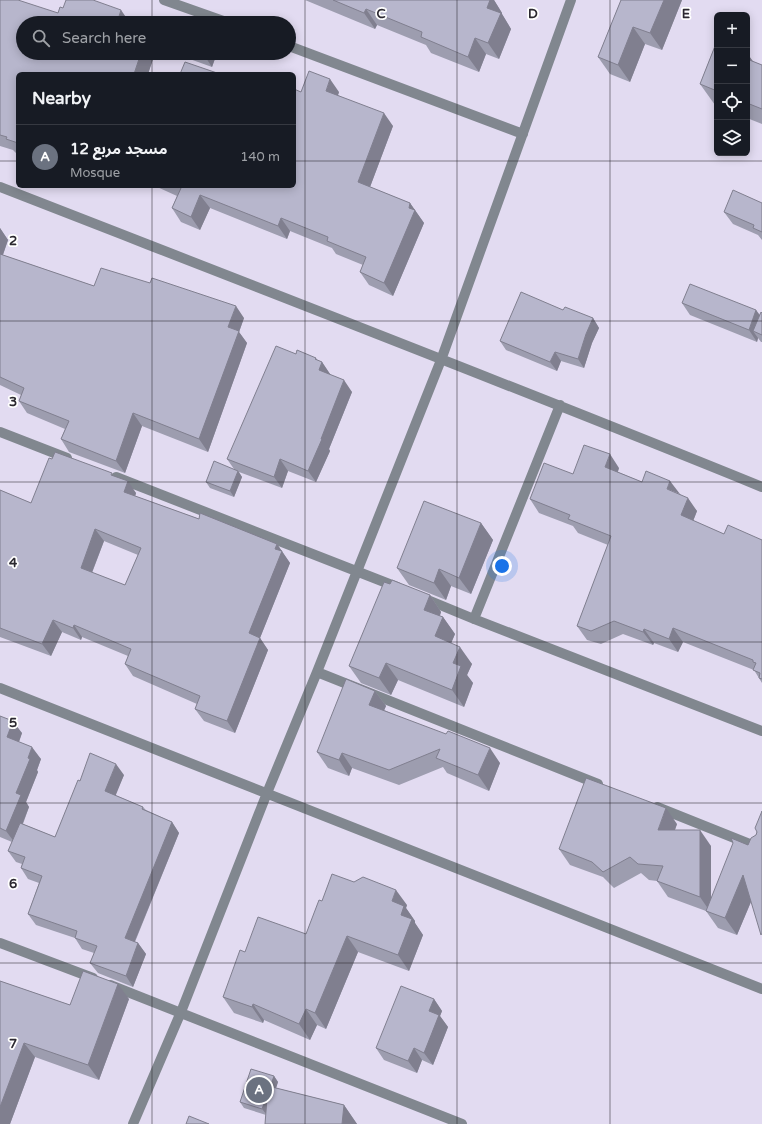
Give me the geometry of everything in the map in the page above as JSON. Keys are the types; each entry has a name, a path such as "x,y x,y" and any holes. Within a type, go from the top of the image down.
{"street":[{"path":"164,0 209,16"},
{"path":"133,1124 181,1012 267,793 317,672 441,360 571,0"},
{"path":"296,49 523,134"},
{"path":"0,187 441,360 560,405 762,487"},
{"path":"474,619 560,405"},
{"path":"0,432 74,461"},
{"path":"104,473 357,570 474,619 762,731"},
{"path":"317,672 606,787"},
{"path":"0,688 762,989"},
{"path":"651,804 762,849"},
{"path":"0,943 181,1012 462,1124"}],"building":[{"path":"0,0 18,0 58,13 60,7 63,8 66,0 93,0 121,10 119,16 16,16 16,60 139,60 135,72 16,72 16,142 0,135"},
{"path":"333,0 490,0 487,8 501,13 488,43 475,38 468,57 421,37 422,32 366,9 364,13"},
{"path":"621,0 664,0 650,33 633,27 618,65 598,57"},
{"path":"714,49 714,90 700,84"},
{"path":"750,60 762,65 762,109 750,104"},
{"path":"185,62 214,72 181,72"},
{"path":"309,71 330,79 326,91 384,113 358,182 410,203 409,208 415,210 384,283 360,272 366,257 327,241 328,237 281,218 278,226 200,195 191,217 172,208 181,188 296,188 296,90 301,92"},
{"path":"733,190 762,203 762,232 753,228 754,225 724,212"},
{"path":"0,254 94,286 101,268 150,283 152,278 236,306 228,327 239,331 199,439 133,413 116,461 61,439 69,421 19,401 24,388 0,377"},
{"path":"690,284 756,310 749,330 682,303"},
{"path":"521,292 563,310 565,307 593,318 578,359 555,352 550,362 500,341"},
{"path":"761,312 762,313 762,335 753,331"},
{"path":"276,346 296,354 297,350 316,358 315,359 322,362 319,370 344,380 322,439 308,471 280,459 274,477 227,459"},
{"path":"584,445 610,454 605,467 642,482 646,471 670,481 667,489 688,498 681,515 724,534 728,525 762,540 762,679 759,678 760,673 753,670 756,663 753,662 753,660 673,628 669,639 644,629 643,632 614,621 591,631 577,626 611,536 568,519 570,515 530,499 544,463 573,474"},
{"path":"55,452 112,473 111,475 128,481 124,492 199,519 200,513 277,544 275,549 282,551 249,633 260,638 227,721 195,709 200,696 125,664 131,649 74,625 73,628 53,620 42,644 0,628 0,490 31,503 49,458 52,459","holes":["95,529 141,548 125,585 81,568"]},
{"path":"214,461 238,471 230,491 206,482"},
{"path":"424,501 481,523 459,578 439,569 434,583 397,568"},
{"path":"392,580 430,595 424,610 443,617 435,636 460,647 453,663 461,666 452,690 386,663 379,678 349,666 384,582 390,584"},
{"path":"346,679 375,691 369,705 446,734 448,731 490,748 478,775 436,758 440,749 389,770 342,753 339,760 317,752"},
{"path":"0,716 13,721 7,737 32,747 28,758 30,759 16,793 21,795 6,831 0,828"},
{"path":"90,753 116,764 105,791 143,807 142,809 172,822 125,938 138,943 126,976 90,963 97,946 75,938 77,931 28,914 42,876 21,868 25,857 8,851 20,823 55,837 78,780 80,781"},
{"path":"586,778 666,808 658,830 700,830 700,897 657,881 663,866 638,864 630,857 603,872 592,862 559,849"},
{"path":"762,811 761,935 743,875 725,918 706,911 733,843 731,838 748,845 751,838 756,835 757,832 755,828"},
{"path":"332,874 354,882 363,877 396,890 392,901 404,906 401,915 412,919 398,955 347,936 315,1013 306,1009 299,1024 253,1004 252,1007 223,997 240,950 245,952 258,917 306,934 319,900 322,901"},
{"path":"83,971 118,984 88,1065 24,1043 0,1107 0,981 70,1005"},
{"path":"401,986 434,999 429,1011 439,1015 424,1053 414,1048 408,1061 376,1048"},
{"path":"251,1069 274,1076 270,1087 268,1086 268,1093 262,1109 240,1102"},
{"path":"268,1086 344,1105 342,1124 265,1124"},
{"path":"189,1116 209,1124 186,1124"}],"place":[{"name":"مسجد مربع 12","path":"259,1090"}]}
